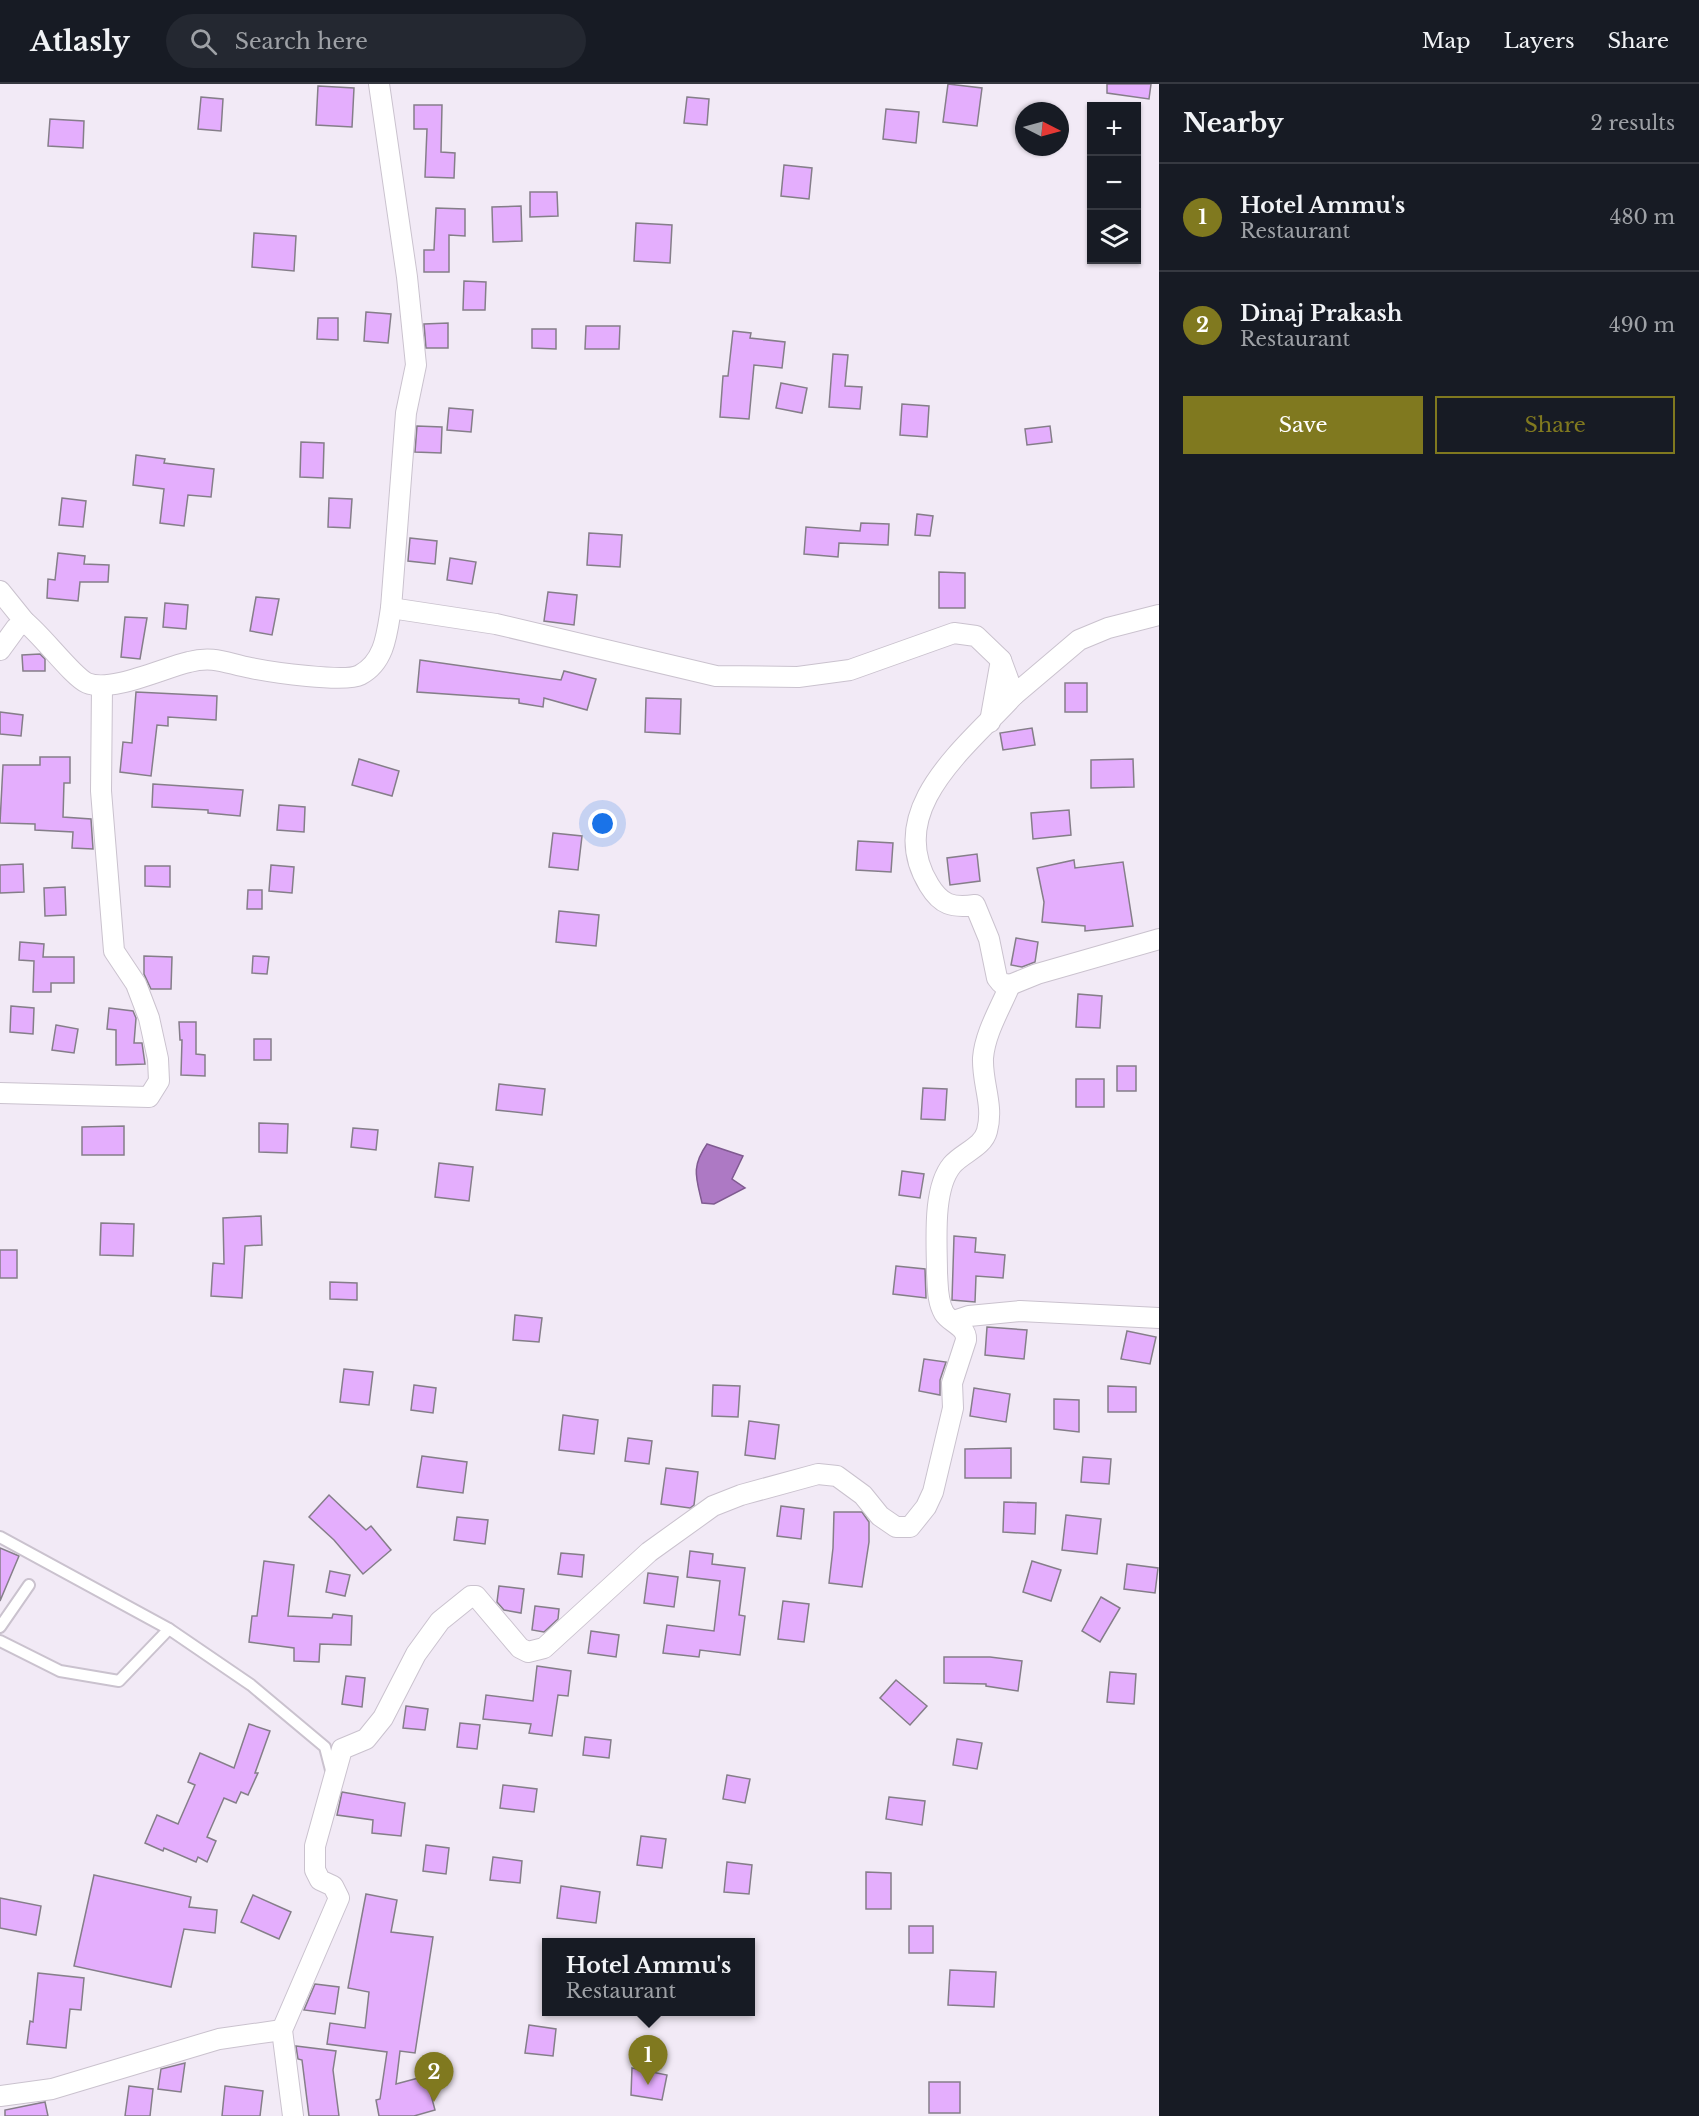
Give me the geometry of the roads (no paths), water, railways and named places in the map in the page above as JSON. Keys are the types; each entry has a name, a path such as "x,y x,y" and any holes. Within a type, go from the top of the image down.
{"street":[{"path":"0,591 26,622 85,682 102,687 192,661 221,659 249,668 333,678 358,677 374,666 385,642 391,608 406,413 416,365 407,278 379,84"},
{"path":"391,608 496,624 716,676 798,677 850,670 954,633 975,636 1001,660 1014,695"},
{"path":"1159,615 1108,628 1079,640 1014,695 941,772 923,800 917,824 918,857 928,884 941,900 956,908 975,904 989,939 997,978 1001,983 1010,985 1037,974 1159,939"},
{"path":"0,650 16,628 26,622"},
{"path":"990,722 1001,660"},
{"path":"0,1093 149,1096 159,1081 158,1059 149,1018 136,984 114,951 101,791 102,687"},
{"path":"292,2116 282,2030 339,1898 333,1886 320,1880 315,1870 315,1846 342,1749 366,1739 383,1718 422,1646 440,1621 471,1596 476,1596 520,1648 528,1652 544,1648 648,1552 713,1506 818,1474 837,1476 863,1495 880,1515 896,1527 910,1527 926,1508 933,1492 953,1408 952,1383 967,1335 945,1314 938,1297 937,1240 940,1191 944,1177 952,1164 981,1142 987,1132 990,1100 985,1084 985,1039 1010,985"},
{"path":"954,1321 969,1316 1020,1311 1159,1318"},
{"path":"0,2096 52,2089 219,2039 282,2030"}],"lane":[{"path":"0,1538 169,1629 251,1685 325,1747 333,1780"},
{"path":"0,1627 29,1585"},
{"path":"0,1641 60,1671 118,1682 169,1629"}],"place":[{"name":"Hotel Ammu's","path":"648,2085"},
{"name":"Dinaj Prakash","path":"434,2102"}]}
